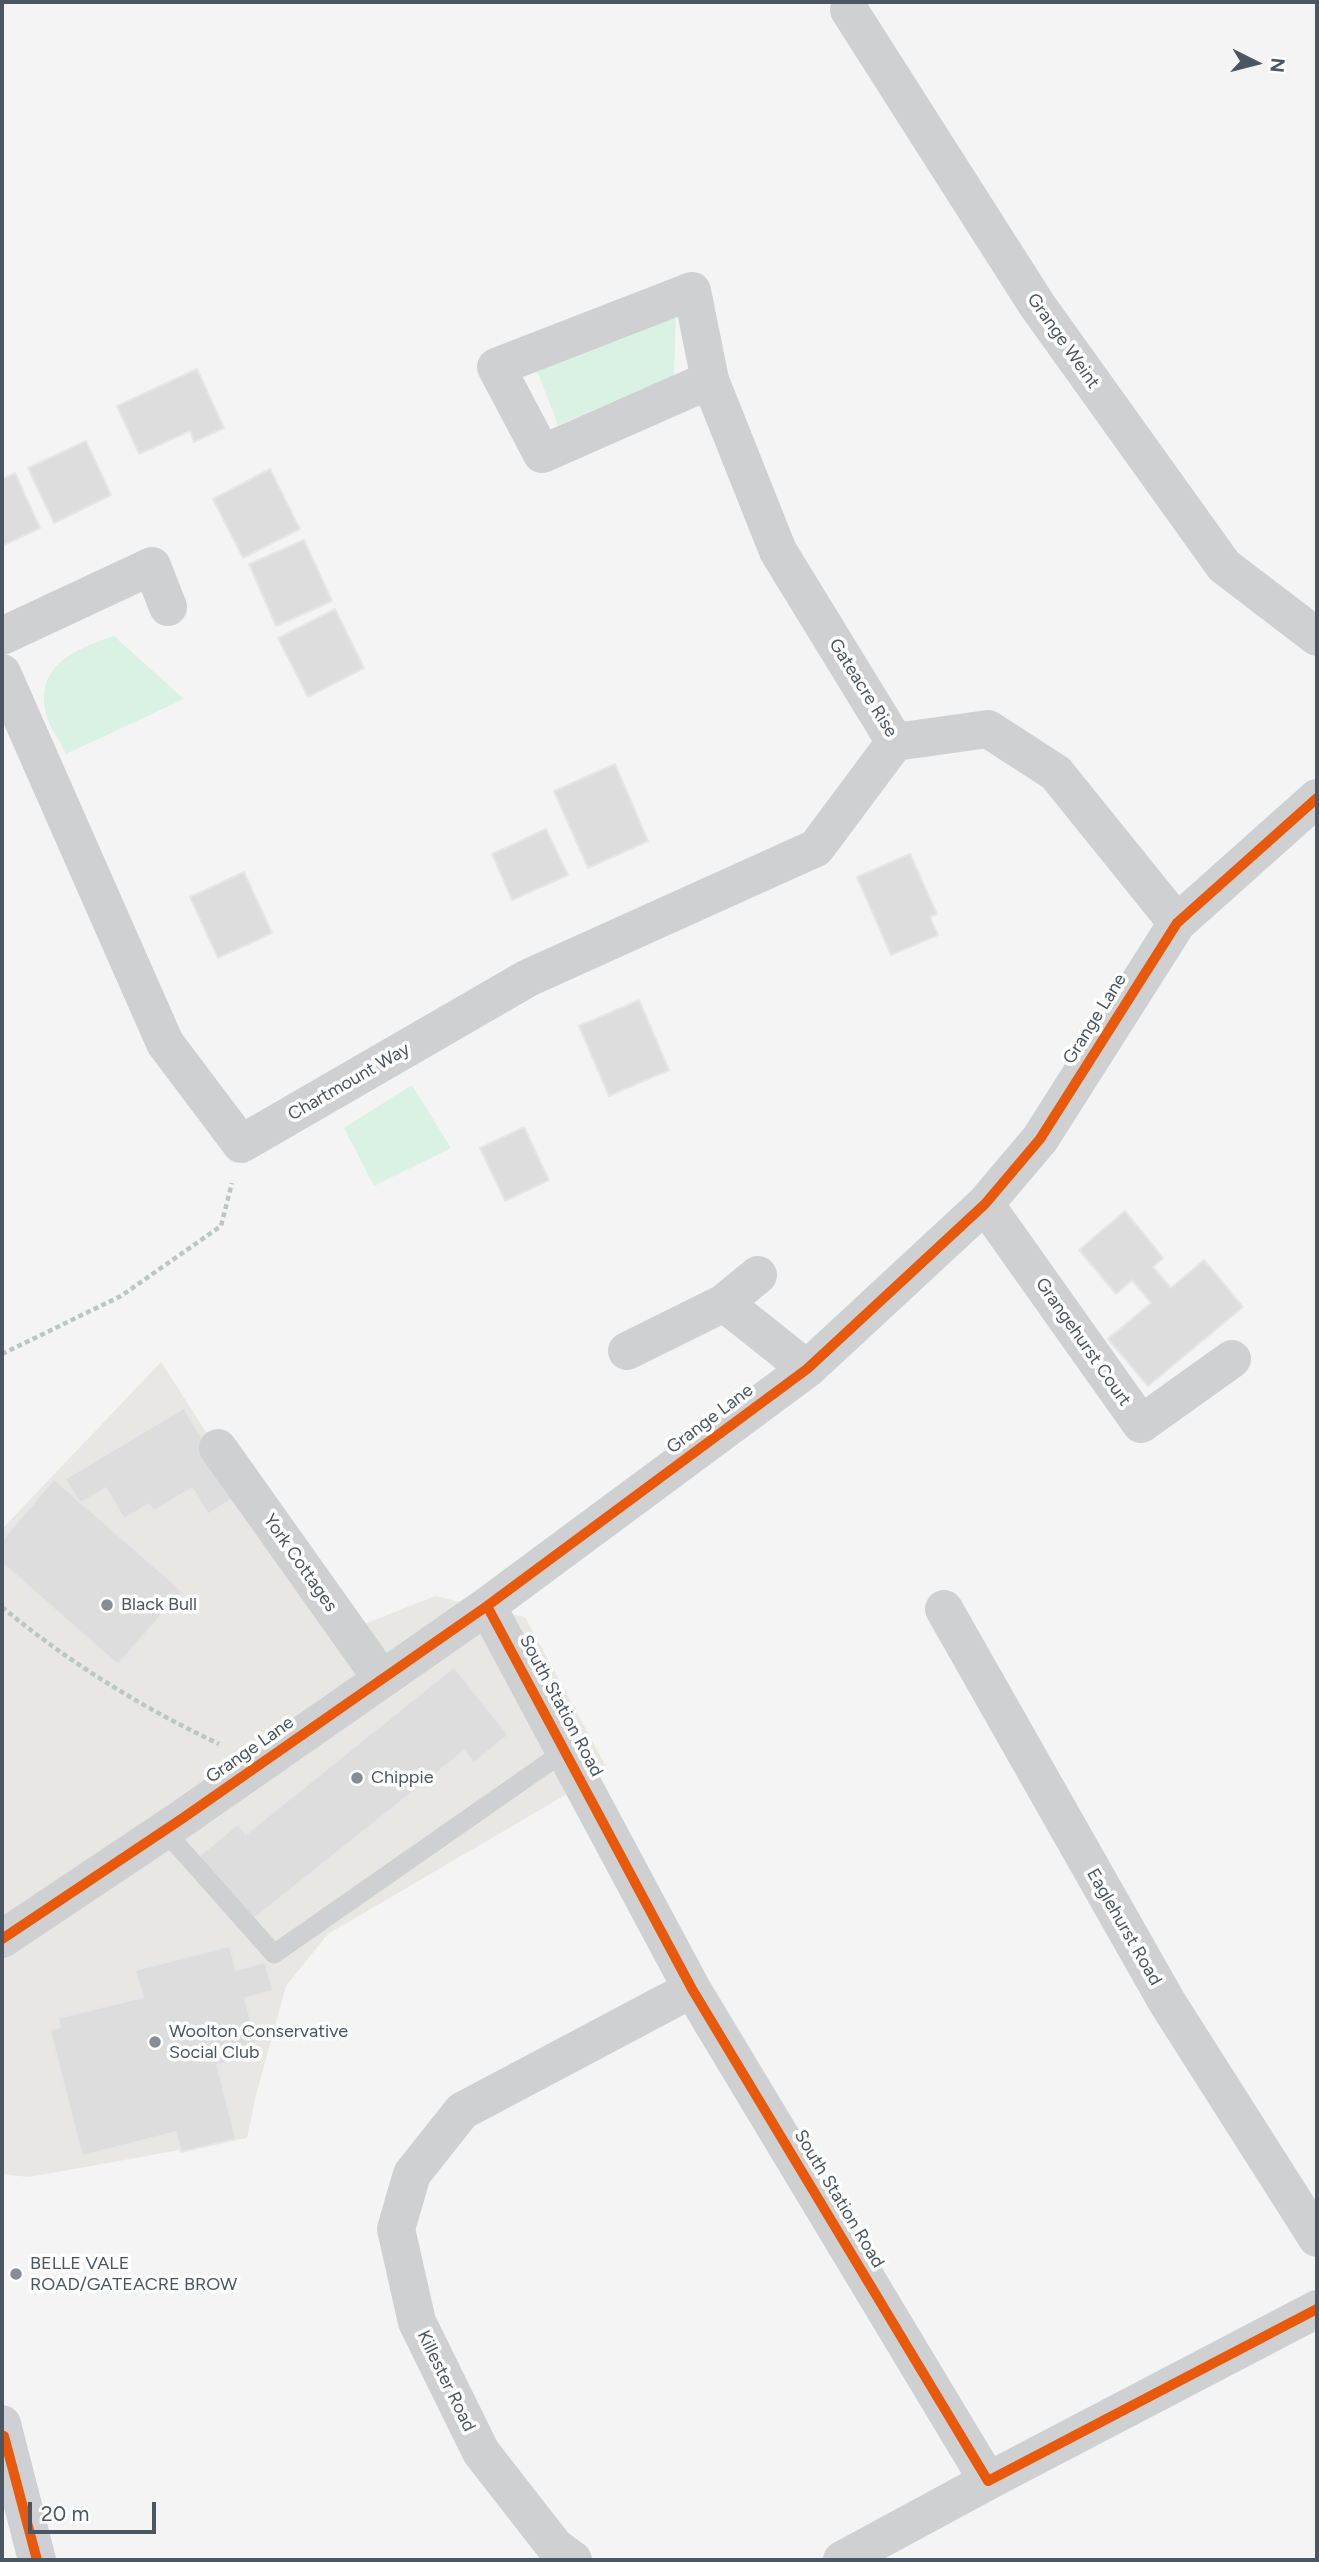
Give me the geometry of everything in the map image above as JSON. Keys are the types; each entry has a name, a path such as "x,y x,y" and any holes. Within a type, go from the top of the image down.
{"main road":[{"path":"2,2424 37,2560"}],"street":[{"name":"Grange Weint","path":"849,10 1037,305 1224,566 1317,637"},
{"name":"Gateacre Rise","path":"709,380 542,454 496,367 692,291 709,380 778,551 895,742 988,729 1056,773 1177,923"},
{"path":"2,636 152,566 168,607"},
{"path":"2,673 165,1043 242,1144"},
{"name":"Chartmount Way","path":"242,1144 528,978 816,848 895,742"},
{"name":"Grange Lane","path":"2,1939 487,1606 807,1369 985,1204 1040,1139 1177,923 1317,799"},
{"name":"Grangehurst Court","path":"985,1204 1142,1424 1232,1359"},
{"path":"627,1351 724,1303 758,1275"},
{"path":"724,1303 807,1369"},
{"name":"York Cottages","path":"218,1448 382,1679"},
{"name":"South Station Road","path":"487,1606 692,1989 988,2481"},
{"name":"Eaglehurst Road","path":"944,1609 1167,2002 1317,2238"},
{"name":"Killester Road","path":"573,2560 555,2547 481,2452 417,2322 396,2229 412,2175 462,2111 692,1989"},
{"path":"842,2560 1317,2309"}],"lane":[{"path":"164,1830 274,1954 565,1751"}],"path":[{"path":"2,1354 121,1296 221,1226 242,1144"},
{"path":"2,1607 46,1643 160,1716 260,1763"}],"shaded area":[{"path":"161,1362 337,1635 435,1596 525,1617 608,1770 328,1934 286,1986 247,2138 29,2177 2,2174 2,1529"}],"green space":[{"path":"676,316 674,376 558,425 537,371"},
{"path":"114,636 184,699 66,754 48,720 44,702 45,686 59,663 84,648"},
{"path":"412,1085 451,1148 374,1186 344,1128"}],"building":[{"path":"197,369 224,428 194,442 190,431 139,454 117,406"},
{"path":"86,441 111,495 54,523 28,468"},
{"path":"270,469 300,529 243,558 213,499"},
{"path":"15,473 40,528 2,546 2,479"},
{"path":"304,540 332,601 276,626 249,564"},
{"path":"335,609 364,668 308,697 278,638"},
{"path":"615,764 648,841 588,868 554,791"},
{"path":"546,829 568,875 512,900 492,854"},
{"path":"910,854 937,914 930,917 938,935 891,955 857,877"},
{"path":"244,872 272,933 218,958 190,897"},
{"path":"639,1000 669,1070 609,1096 579,1026"},
{"path":"524,1127 549,1180 505,1201 480,1148"},
{"path":"1125,1211 1163,1258 1153,1267 1171,1288 1204,1260 1243,1307 1148,1386 1108,1339 1151,1303 1132,1280 1116,1294 1079,1250"},
{"path":"184,1408 237,1496 208,1514 192,1488 154,1511 149,1504 124,1519 106,1488 80,1503 65,1479"},
{"path":"54,1479 182,1591 118,1665 2,1563 2,1540"},
{"path":"454,1667 508,1735 474,1763 464,1751 251,1921 199,1856 238,1824 246,1834"},
{"name":"Woolton Conservative Social Club","path":"230,1946 236,1970 265,1962 273,1991 245,1998 259,2054 217,2065 236,2139 181,2152 176,2132 82,2156 50,2030 60,2027 58,2018 143,1997 135,1970"}],"cycle path":[{"path":"2,1939 183,1818 487,1606 807,1369 985,1204 1040,1139 1177,923 1317,798"},
{"path":"487,1606 692,1989 988,2481 1317,2309"},
{"path":"4,2436 37,2560"}],"place":[{"name":"Black Bull","path":"107,1605"},
{"name":"Chippie","path":"357,1778"},
{"name":"Woolton Conservative Social Club","path":"155,2042"},
{"name":"BELLE VALE ROAD/GATEACRE BROW","path":"16,2274"}]}
